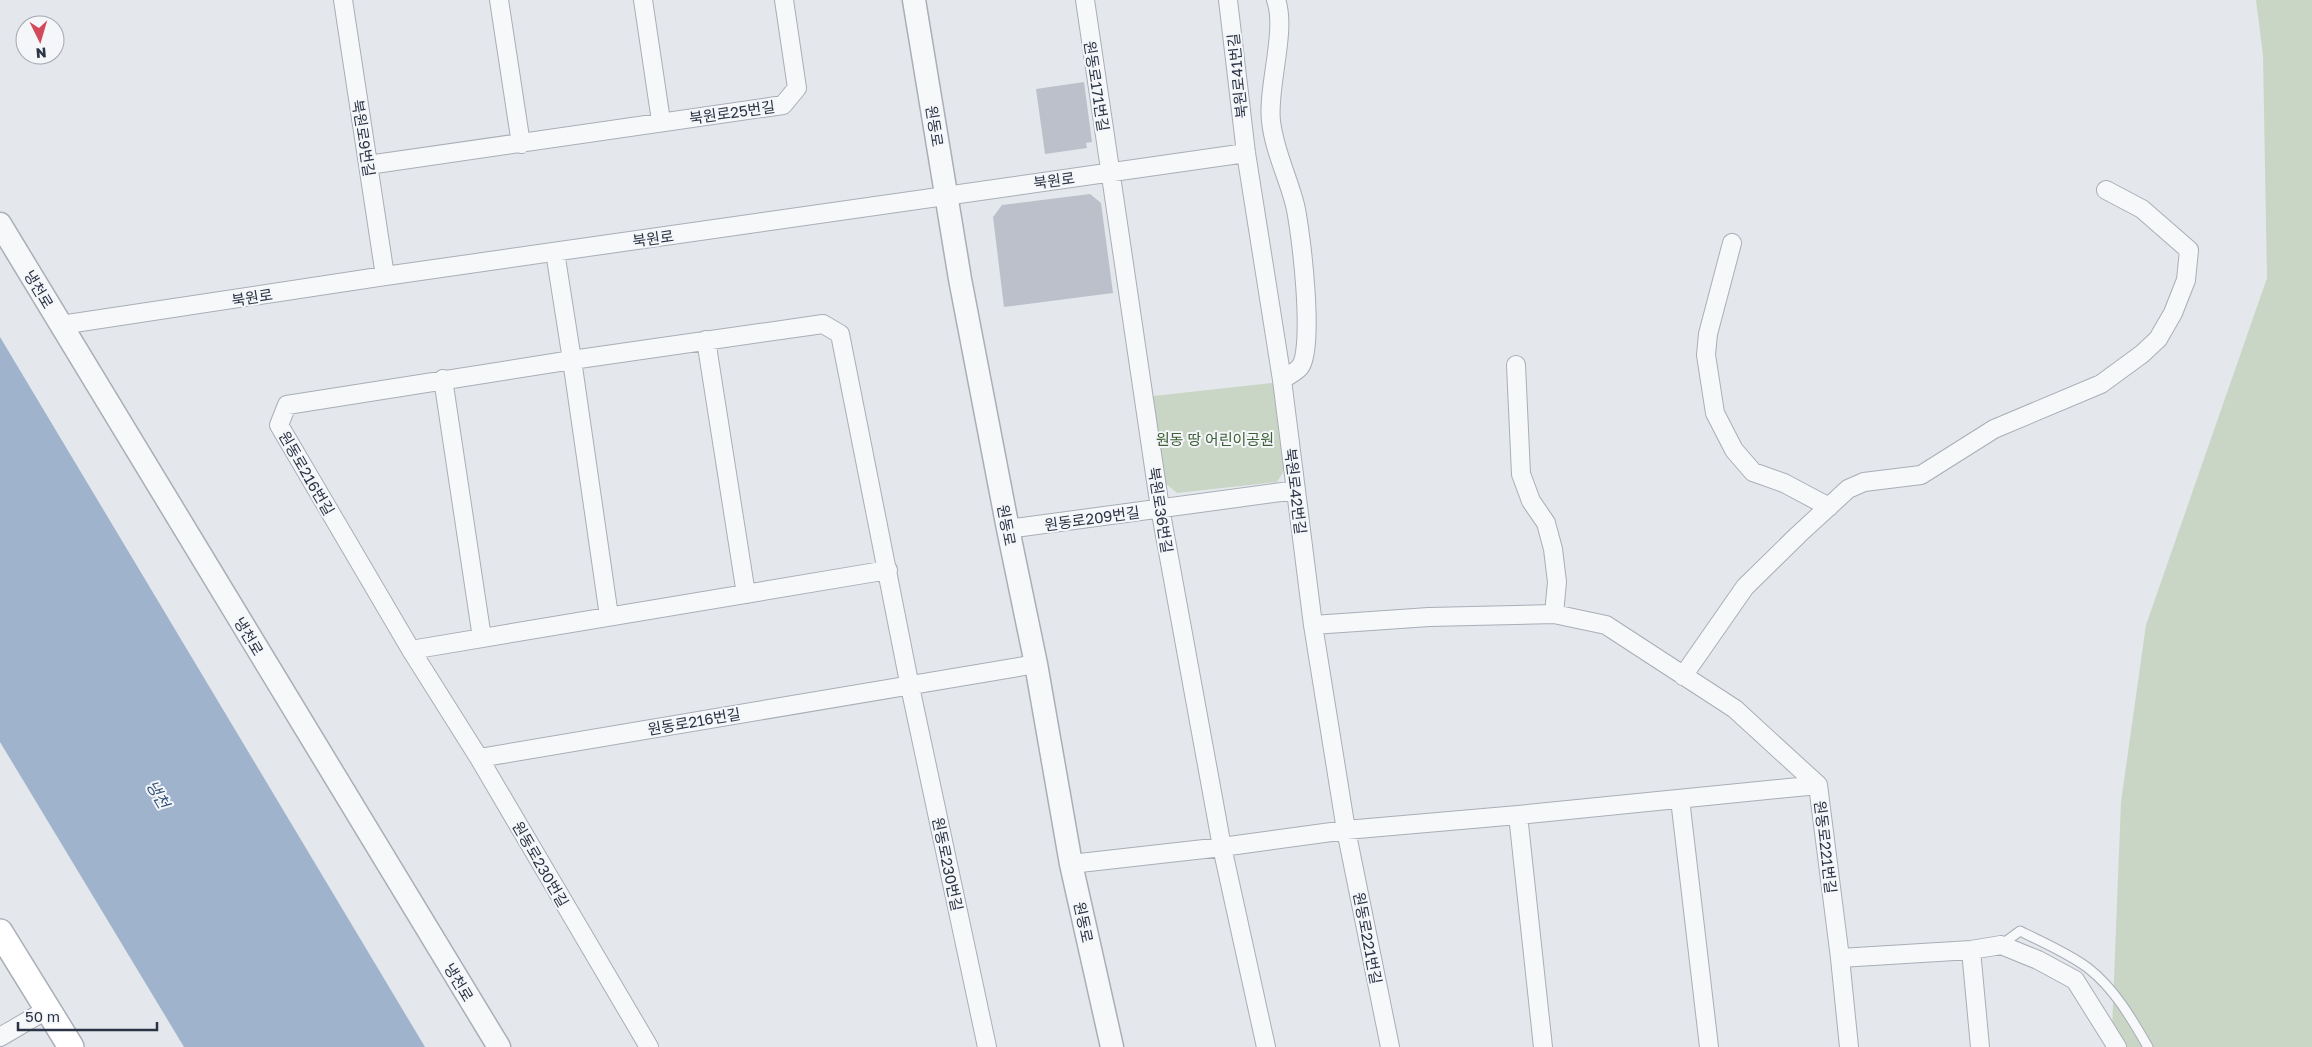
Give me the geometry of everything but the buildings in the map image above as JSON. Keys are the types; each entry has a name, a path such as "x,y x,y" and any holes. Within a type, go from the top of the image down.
{"main road":[{"path":"0,932 71,1047"}],"street":[{"name":"북원로9번길","path":"343,0 385,276"},
{"path":"499,0 521,144"},
{"path":"643,0 661,121"},
{"name":"북원로25번길","path":"368,165 521,144 661,121 783,105 797,88 784,0"},
{"name":"원동로","path":"914,0 960,279 1036,664 1071,864 1112,1047"},
{"name":"원동로171번길","path":"1084,0 1110,172"},
{"name":"북원로41번길","path":"1228,0 1246,153"},
{"path":"1276,0 1278,31 1270,119 1274,142 1295,205 1307,327 1305,353 1300,367 1282,380"},
{"name":"북원로","path":"61,326 385,276 1246,153"},
{"name":"북원로42번길","path":"1246,153 1282,380 1313,625 1346,830"},
{"name":"북원로36번길","path":"1110,172 1160,508 1222,847"},
{"path":"1683,676 1745,587 1848,489 1864,482 1921,475 1994,429 2101,384 2142,354 2158,338 2173,313 2186,280 2189,250 2142,209 2106,190"},
{"name":"냉천로","path":"0,224 498,1047"},
{"path":"1732,243 1708,334 1706,355 1715,414 1734,450 1753,472 1784,483 1829,506"},
{"path":"555,252 609,616"},
{"name":"원동로216번길","path":"909,683 840,334 823,324 443,379 287,405 279,425 410,650 479,758 909,683 1036,664"},
{"path":"706,340 746,594"},
{"path":"1516,365 1521,474 1531,502 1546,523 1553,549 1557,582 1554,614"},
{"path":"443,379 482,638"},
{"name":"원동로209번길","path":"1008,529 1296,490"},
{"path":"410,650 888,570"},
{"path":"1313,625 1429,617 1554,614 1606,625 1658,657 1683,676 1735,709 1818,785"},
{"name":"원동로230번길","path":"909,683 986,1047"},
{"name":"원동로230번길","path":"479,758 649,1047"},
{"name":"원동로221번길","path":"1071,864 1222,847 1346,830 1518,816 1818,785 1840,958 1849,1047"},
{"path":"1680,799 1709,1047"},
{"path":"1518,816 1543,1047"},
{"name":"원동로221번길","path":"1346,830 1390,1047"},
{"path":"1222,847 1266,1047"},
{"path":"1840,958 1971,950 2001,946 2038,960 2076,980 2117,1047"},
{"path":"1971,950 1980,1047"},
{"path":"0,1037 48,1009"}],"lane":[{"path":"2001,946 2020,932 2086,967 2127,1011 2148,1047"}],"green space":[{"path":"2256,0 2312,0 2312,1047 2116,1047 2112,1030 2121,802 2146,625 2267,278 2263,55"},
{"name":"원동 땅 어린이공원","path":"1273,383 1284,471 1277,482 1177,493 1165,483 1153,396"}],"water":[{"name":"냉천","path":"0,337 425,1047 184,1047 0,742"}]}
